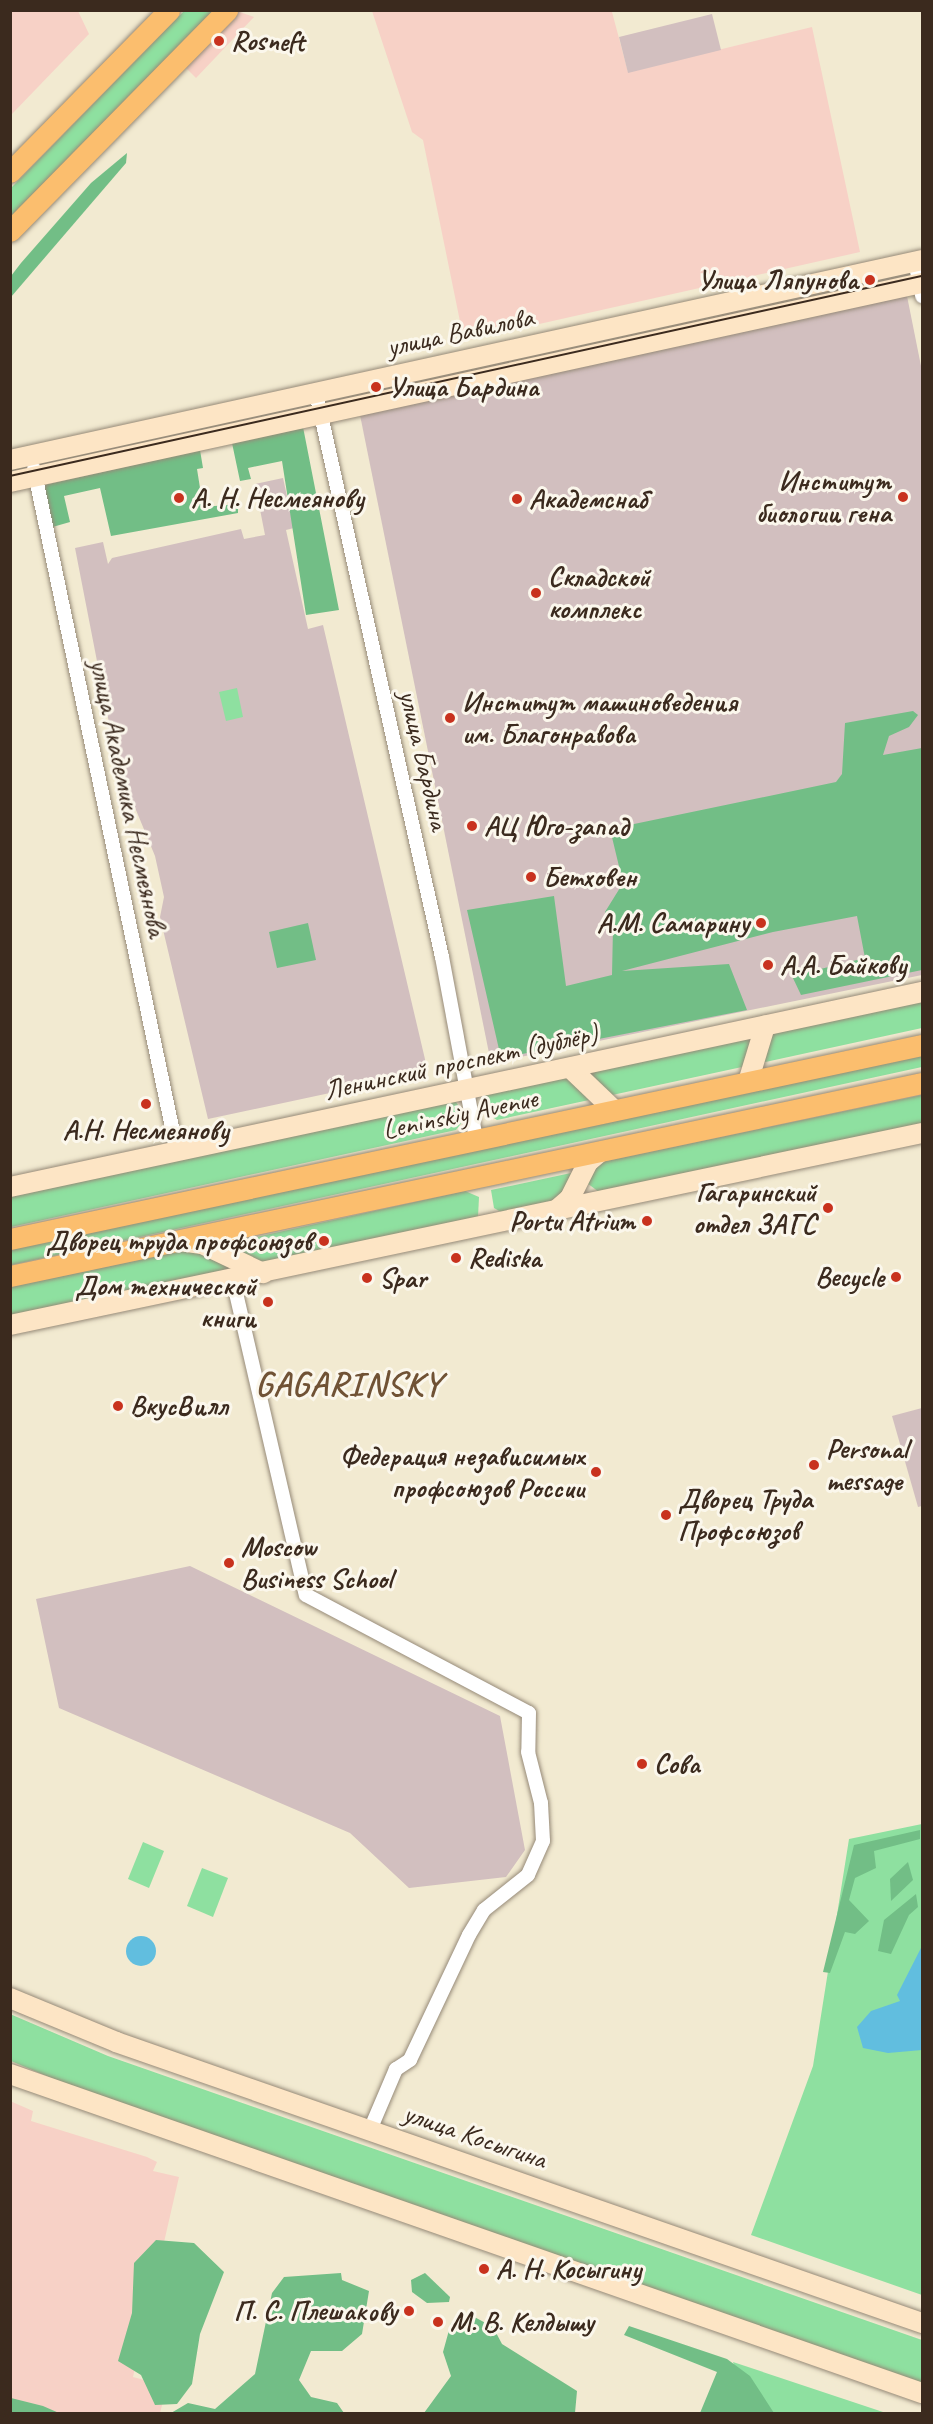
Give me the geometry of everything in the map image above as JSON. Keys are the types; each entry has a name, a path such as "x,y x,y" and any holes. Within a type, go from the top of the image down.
{"main road":[{"path":"10,172 169,10"},
{"path":"10,231 227,10"},
{"name":"улица Вавилова","path":"10,460 919,261"},
{"name":"улица Вавилова","path":"10,482 321,414 922,288"},
{"name":"Ленинский проспект (дублёр)","path":"10,1187 922,992"},
{"path":"748,1082 765,1026"},
{"name":"Leninskiy Avenue","path":"10,1239 922,1045"},
{"path":"570,1068 614,1110"},
{"path":"10,1276 922,1083"},
{"path":"10,1325 922,1134"},
{"path":"554,1212 570,1198 588,1162 600,1152"},
{"path":"180,1241 202,1244 266,1273"},
{"name":"улица Косыгина","path":"10,1998 116,2042 922,2323"},
{"path":"10,2074 922,2394"}],"street":[{"path":"919,261 922,288"},
{"name":"улица Бардина","path":"316,393 468,1090 476,1139"},
{"name":"улица Академика Несмеянова","path":"31,455 177,1151"},
{"path":"233,1280 306,1595 529,1713 528,1752 541,1803 543,1841 524,1880 484,1910 410,2060 396,2069 370,2130"}],"shaded area":[{"path":"11,10 78,11 89,34 11,115"},
{"path":"597,10 612,12 628,72 812,27 860,252 464,341 423,140 412,132 372,11"},
{"name":"Rosneft","path":"237,11 254,17 196,78 184,66"},
{"path":"712,14 721,50 628,73 619,37"},
{"path":"907,296 922,371 922,975 491,1063 360,415"},
{"path":"283,478 294,528 286,530 308,629 323,625 428,1072 208,1119 160,917 164,897 155,856 117,764 75,548 103,542 108,564 112,558 241,529 244,539 265,535 255,484"},
{"path":"922,1408 922,1506 918,1507 892,1416"},
{"path":"190,1566 500,1716 525,1850 506,1877 409,1888 350,1833 59,1708 36,1599"},
{"path":"10,2101 33,2111 31,2121 147,2157 157,2162 153,2171 179,2177 133,2377 167,2386 160,2413 11,2413"}],"green space":[{"path":"184,11 219,11 11,223 11,188"},
{"path":"127,153 126,163 11,297 11,276 21,263 91,183"},
{"path":"303,427 339,610 306,615 282,461 248,468 251,479 240,481 232,443"},
{"path":"200,450 203,468 197,469 203,507 238,504 238,513 111,536 100,488 64,496 70,522 49,528 40,486"},
{"path":"237,688 243,717 226,721 219,692"},
{"path":"913,711 918,715 909,727 889,736 883,755 922,748 922,970 801,995 792,976 865,958 857,916 773,932 622,971 729,964 747,1010 501,1058 467,910 554,896 566,986 612,975 613,928 605,912 623,883 610,829 836,782 842,774 845,723"},
{"path":"308,923 316,960 277,968 269,932"},
{"path":"922,998 922,1028 497,1120 483,1111 485,1094"},
{"path":"922,1055 922,1067 11,1265 10,1248"},
{"path":"922,1095 922,1124 599,1192 587,1183 592,1164"},
{"path":"454,1099 466,1117 456,1130 11,1227 11,1197"},
{"path":"571,1173 561,1204 501,1212 494,1208 491,1190"},
{"path":"465,1191 479,1197 478,1217 249,1266 220,1245"},
{"path":"196,1248 232,1270 11,1318 10,1287"},
{"path":"922,1824 922,2295 751,2235 813,2066 849,1839"},
{"path":"920,1830 920,1839 874,1851 876,1868 855,1878 849,1900 869,1921 855,1934 845,1932 830,1973 823,1972 854,1845"},
{"path":"143,1842 164,1851 149,1888 128,1879"},
{"path":"908,1862 913,1880 891,1901 890,1879"},
{"path":"202,1868 228,1878 213,1917 187,1906"},
{"path":"916,1894 918,1907 909,1915 891,1954 878,1951 884,1920"},
{"path":"10,2014 108,2056 922,2340 922,2383 150,2120 11,2061"},
{"path":"156,2240 194,2243 224,2272 200,2334 192,2384 177,2404 155,2405 141,2375 118,2361 132,2313 134,2263"},
{"path":"341,2273 342,2280 369,2291 362,2334 342,2351 311,2351 299,2380 311,2397 337,2403 344,2413 171,2413 188,2403 215,2409 255,2374 272,2293 284,2277"},
{"path":"425,2273 450,2297 449,2302 427,2303 412,2292 411,2280"},
{"path":"467,2313 493,2327 502,2344 577,2391 575,2413 424,2413 451,2376 443,2352 451,2323"},
{"path":"629,2326 727,2359 750,2376 774,2413 700,2413 717,2372 624,2335"},
{"path":"733,2362 886,2413 749,2413"},
{"path":"11,2398 43,2406 59,2413 11,2413"}],"water":[{"path":"141,1936 151,1941 156,1951 151,1961 141,1966 131,1961 126,1951 131,1941"},
{"path":"922,1946 922,2050 888,2053 863,2048 857,2027 871,2011 900,2001 897,1995"}],"tram line":[{"path":"10,476 922,276"}],"place":[{"name":"Rosneft","path":"219,41"},
{"name":"Улица Ляпунова","path":"870,280"},
{"name":"Улица Бардина","path":"376,387"},
{"name":"Институт биологии гена","path":"903,497"},
{"name":"А. Н. Несмеянову","path":"179,498"},
{"name":"Академснаб","path":"517,499"},
{"name":"Складской комплекс","path":"536,593"},
{"name":"Институт машиноведения им. Благонравова","path":"450,718"},
{"name":"АЦ Юго-запад","path":"472,826"},
{"name":"Бетховен","path":"531,877"},
{"name":"А.М. Самарину","path":"761,923"},
{"name":"А.А. Байкову","path":"768,965"},
{"name":"А.Н. Несмеянову","path":"146,1104"},
{"name":"Гагаринский отдел ЗАГС","path":"828,1208"},
{"name":"Portu Atrium","path":"647,1221"},
{"name":"Дворец труда профсоюзов","path":"324,1241"},
{"name":"Rediska","path":"456,1258"},
{"name":"Becycle","path":"896,1277"},
{"name":"Spar","path":"367,1278"},
{"name":"Дом технической книги","path":"268,1302"},
{"name":"ВкусВилл","path":"118,1406"},
{"name":"Personal message","path":"814,1465"},
{"name":"Федерация независимых профсоюзов России","path":"596,1472"},
{"name":"Дворец Труда Профсоюзов","path":"666,1515"},
{"name":"Moscow Business School","path":"229,1563"},
{"name":"Сова","path":"642,1764"},
{"name":"А. Н. Косыгину","path":"484,2269"},
{"name":"П. С. Плешакову","path":"409,2311"},
{"name":"М. В. Келдышу","path":"438,2322"}],"district":[{"name":"GAGARINSKY","path":"349,1384"}]}
